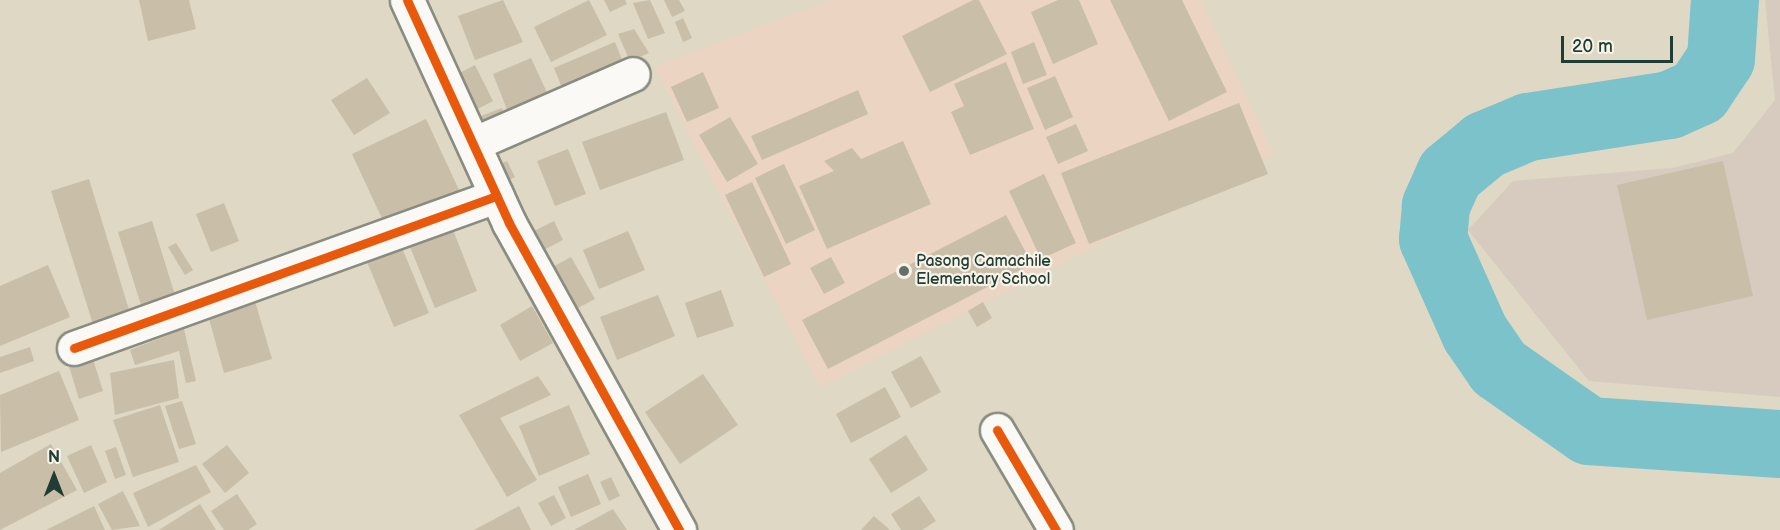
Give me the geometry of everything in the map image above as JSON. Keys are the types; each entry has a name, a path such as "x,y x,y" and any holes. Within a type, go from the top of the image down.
{"street":[{"path":"407,0 475,143 496,196 679,530"},
{"path":"475,143 633,74"},
{"path":"74,348 496,196"},
{"path":"997,430 1056,530"}],"shaded area":[{"name":"Pasong Camachile Elementary School","path":"831,0 1201,0 1274,155 820,387 654,67"},
{"path":"1765,0 1780,0 1780,397 1589,381 1468,230 1513,181 1672,168 1733,153 1775,100"}],"building":[{"path":"139,0 189,0 196,29 148,41"},
{"path":"503,0 523,42 475,60 458,16"},
{"path":"589,0 607,35 551,62 534,27"},
{"path":"604,0 625,0 627,4 610,12"},
{"path":"650,0 665,33 648,39 633,3"},
{"path":"664,0 679,0 685,11 672,17"},
{"path":"973,0 979,0 1007,54 930,92 902,36"},
{"path":"1058,0 1079,0 1098,44 1053,64 1031,12"},
{"path":"1110,0 1182,0 1227,92 1169,121"},
{"path":"683,18 692,38 683,42 675,22"},
{"path":"634,29 649,53 630,61 618,34"},
{"path":"615,42 626,70 565,95 554,68"},
{"path":"1034,42 1047,75 1023,84 1011,52"},
{"path":"531,58 548,95 508,112 493,74"},
{"path":"1006,62 1034,129 970,155 951,112 964,106 954,84"},
{"path":"475,65 493,101 468,114 450,78"},
{"path":"703,72 719,108 687,122 671,87"},
{"path":"1055,76 1073,117 1045,130 1027,88"},
{"path":"367,78 390,113 354,135 331,100"},
{"path":"858,90 868,114 762,160 751,136"},
{"path":"1239,103 1268,174 1089,244 1061,173"},
{"path":"502,108 507,124 479,134 473,119"},
{"path":"666,112 684,160 600,190 582,142"},
{"path":"730,117 758,164 727,182 699,135"},
{"path":"426,119 459,190 385,225 352,154"},
{"path":"1076,124 1088,151 1058,164 1046,137"},
{"path":"903,141 931,204 827,249 799,186 834,171 824,161 852,148 861,159"},
{"path":"568,149 586,194 555,206 537,161"},
{"path":"507,161 515,177 498,186 490,169"},
{"path":"1723,161 1753,296 1647,320 1617,185"},
{"path":"784,164 815,230 786,244 755,178"},
{"path":"1044,174 1076,243 1041,259 1009,191"},
{"path":"89,179 130,313 93,324 51,191"},
{"path":"752,182 791,264 764,277 725,195"},
{"path":"224,203 239,241 211,252 196,214"},
{"path":"1006,215 1032,264 828,369 802,320"},
{"path":"152,221 175,295 141,305 118,232"},
{"path":"554,221 563,240 534,255 524,236"},
{"path":"453,230 477,291 435,308 410,247"},
{"path":"628,231 645,270 599,289 583,250"},
{"path":"176,243 193,270 185,275 168,247"},
{"path":"400,243 429,313 394,327 365,257"},
{"path":"571,257 595,299 572,311 549,269"},
{"path":"831,257 845,283 824,294 810,268"},
{"path":"48,265 70,317 0,346 0,286"},
{"path":"721,290 734,326 697,338 685,303"},
{"path":"658,295 675,336 617,360 600,317"},
{"path":"255,301 272,359 224,373 208,315"},
{"path":"983,302 992,318 977,327 968,311"},
{"path":"532,306 553,343 520,361 500,325"},
{"path":"184,329 196,381 186,383 179,351 135,365 130,350"},
{"path":"30,347 34,361 0,373 0,357"},
{"path":"92,356 103,391 79,399 68,363"},
{"path":"921,356 941,392 911,408 891,372"},
{"path":"174,360 179,398 115,415 110,373"},
{"path":"59,371 79,420 1,452 0,395"},
{"path":"703,374 738,425 680,464 645,412"},
{"path":"538,376 551,395 500,418 537,480 507,497 459,415"},
{"path":"885,387 901,417 851,443 836,414"},
{"path":"182,401 196,444 179,449 165,406"},
{"path":"160,405 179,462 133,477 113,420"},
{"path":"569,405 590,454 539,476 519,426"},
{"path":"906,435 928,470 891,493 869,459"},
{"path":"51,444 77,490 0,530 0,473"},
{"path":"91,445 107,482 84,493 67,456"},
{"path":"227,445 249,473 225,493 202,464"},
{"path":"116,447 126,475 115,479 105,451"},
{"path":"196,465 211,492 148,527 133,493"},
{"path":"588,474 601,504 571,517 558,487"},
{"path":"611,477 620,496 609,501 600,482"},
{"path":"123,491 140,526 112,530 98,504"},
{"path":"237,494 257,524 248,530 224,530 211,511"},
{"path":"554,495 566,518 551,526 538,503"},
{"path":"919,496 936,521 922,530 901,530 891,514"},
{"path":"200,504 216,530 159,530"},
{"path":"94,506 105,530 46,530"},
{"path":"519,506 531,530 474,530"},
{"path":"613,509 627,530 574,530"},
{"path":"874,516 890,530 861,530"}],"waterway":[{"path":"1725,0 1721,59 1699,92 1670,105 1528,127 1485,145 1450,174 1436,206 1433,239 1475,333 1499,368 1589,431 1780,444"}],"cycle path":[{"path":"407,0 509,223 679,530"},
{"path":"74,348 496,196"},
{"path":"997,430 1056,530"}],"place":[{"name":"Pasong Camachile Elementary School","path":"904,271"}]}
